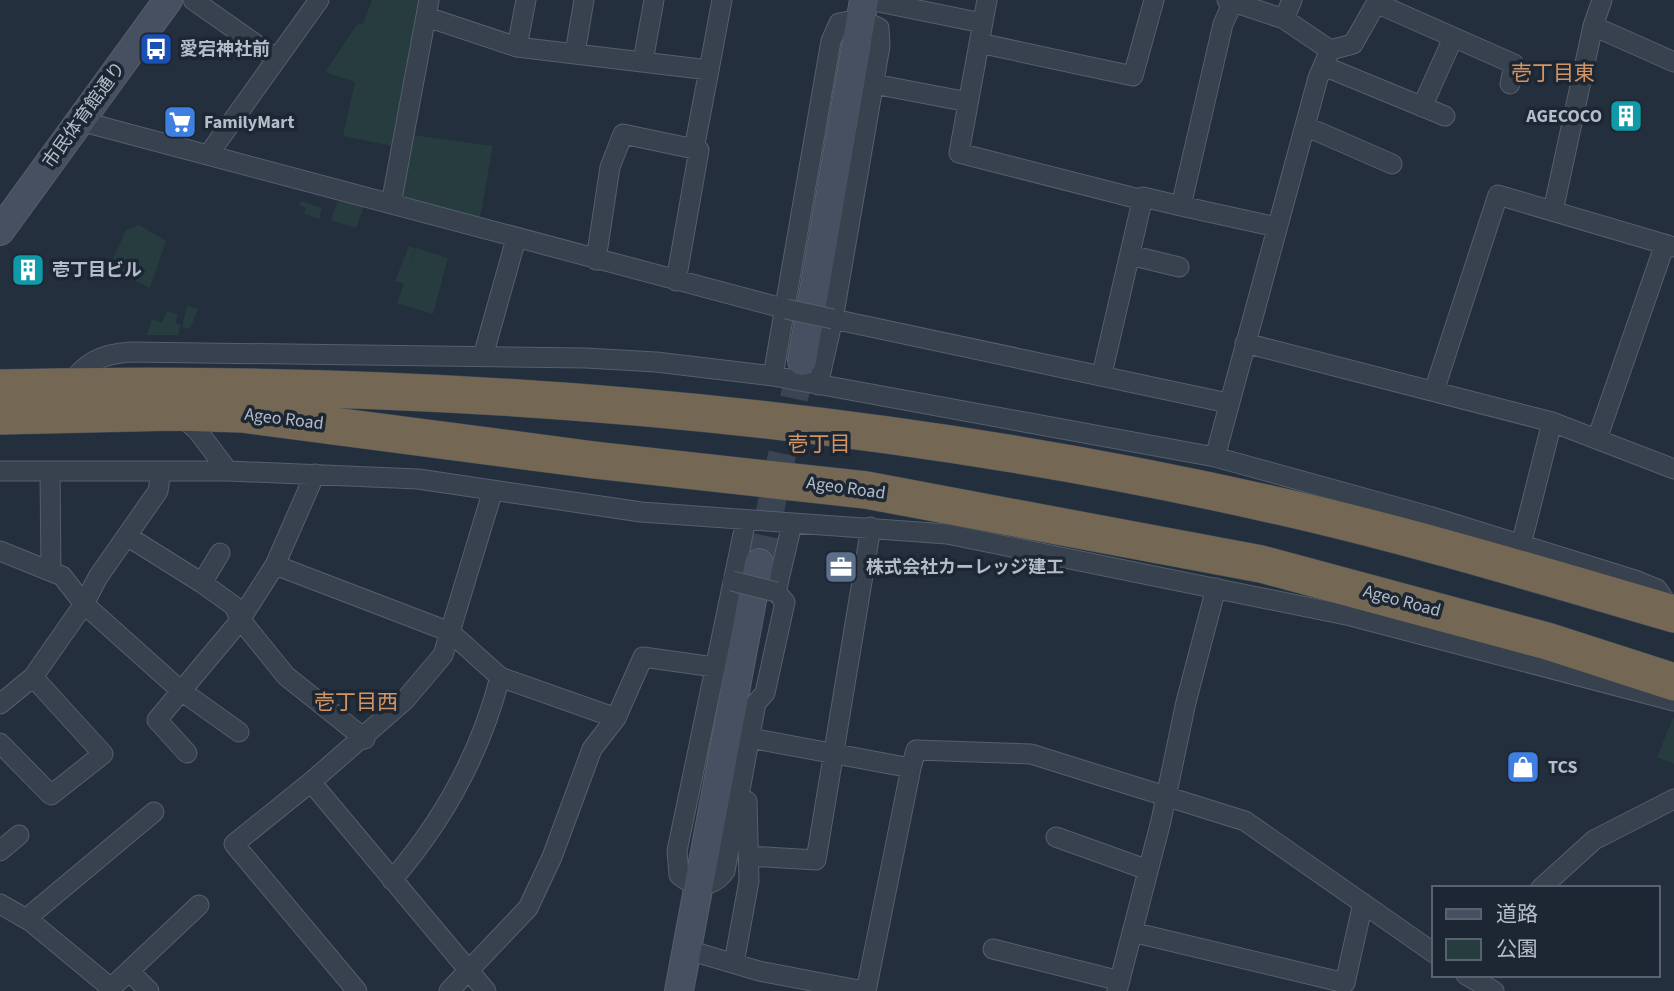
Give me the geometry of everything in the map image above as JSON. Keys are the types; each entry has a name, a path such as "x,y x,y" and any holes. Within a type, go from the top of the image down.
{"highway":[{"name":"Ageo Road","path":"0,388 302,387 442,393 875,432 1276,505 1670,603"},
{"name":"Ageo Road","path":"0,416 175,412 294,420 893,495 1261,564 1547,641 1674,682"}],"street":[{"name":"市民体育館通り","path":"0,231 168,0"},
{"path":"193,0 276,59"},
{"path":"208,155 318,0"},
{"path":"517,47 526,0"},
{"path":"575,53 584,0"},
{"path":"643,61 653,0"},
{"path":"694,149 722,0"},
{"path":"987,0 958,153 1143,200"},
{"path":"773,376 831,41 839,23 864,6 981,33 1133,76 1154,0"},
{"path":"1284,19 1292,0"},
{"path":"1553,211 1593,26 1602,0"},
{"path":"1181,206 1230,1 1284,19 1328,58 1444,116"},
{"path":"1215,457 1318,78 1328,58 1353,44 1377,1 1452,38 1514,64 1510,84"},
{"path":"818,385 833,319 880,46 879,27 864,6"},
{"path":"802,361 864,6"},
{"path":"391,204 428,9 517,47 709,70"},
{"path":"1593,26 1674,62"},
{"path":"1422,107 1452,38"},
{"path":"874,84 968,102"},
{"path":"80,121 786,309 1102,374 1228,403"},
{"path":"1305,126 1392,164"},
{"path":"596,260 610,167 623,134 699,150 676,281"},
{"path":"1434,391 1498,195 1670,245 1597,439"},
{"path":"1102,374 1143,197 1277,227"},
{"path":"483,356 516,239"},
{"path":"1130,255 1179,267"},
{"path":"1245,342 1552,422 1674,469"},
{"path":"67,387 81,368 94,358 131,352 483,356 656,362 773,376 1215,457 1521,545 1670,603"},
{"path":"175,412 197,430 228,471"},
{"path":"1521,545 1552,422"},
{"path":"0,471 228,471 418,479 642,512 947,534 1350,616 1674,701"},
{"path":"0,704 33,677 84,604 158,491 161,471"},
{"path":"50,472 51,571"},
{"path":"187,753 157,720 173,704 180,690 240,619 275,565 315,474"},
{"path":"356,991 234,844 365,738 405,699 443,655 493,489"},
{"path":"732,581 776,592 785,602 765,693 756,703 725,871 720,878 699,885 687,882 679,875 677,851 696,770 714,667 732,581 746,520"},
{"path":"776,592 792,524"},
{"path":"748,856 816,860 835,754 833,744 871,527"},
{"path":"127,536 234,606 240,619 286,676 365,738"},
{"path":"0,551 62,576 84,604 180,690 239,732"},
{"path":"202,583 220,553"},
{"path":"679,991 759,563"},
{"path":"275,565 450,632 500,677 616,718"},
{"path":"993,949 1118,986 1216,588"},
{"path":"449,991 528,908 552,857 592,749 616,718 643,657 714,667"},
{"path":"0,743 51,795 103,754 33,677"},
{"path":"392,880 433,832 466,770 492,708 500,677"},
{"path":"750,738 911,768"},
{"path":"688,950 759,971 865,991 916,750 1031,754 1245,821 1432,952"},
{"path":"734,963 749,881 746,762"},
{"path":"311,782 486,991"},
{"path":"1543,886 1594,840 1674,799"},
{"path":"27,918 154,812"},
{"path":"0,851 19,835"},
{"path":"1056,837 1148,870"},
{"path":"1132,932 1344,987 1363,903"},
{"path":"0,904 27,918 111,988 199,905"},
{"path":"129,971 149,991"},
{"path":"759,971 767,991"},
{"path":"1470,977 1494,991"}],"green space":[{"path":"372,0 423,0 398,147 343,136 355,82 325,72 358,23 363,24"},
{"path":"412,135 493,146 480,217 405,202 400,196"},
{"path":"344,199 364,206 356,228 331,220 337,202"},
{"path":"301,201 322,208 319,219 304,214 306,208 299,205"},
{"path":"139,225 166,241 150,288 109,267 126,230"},
{"path":"409,246 415,248 410,264 416,248 448,258 433,314 397,303 404,284 395,281"},
{"path":"187,305 198,309 190,329 182,327"},
{"path":"167,311 178,314 175,323 181,325 178,335 147,335 152,319 162,323"},
{"path":"1674,719 1674,764 1657,757"}],"tunnel":[{"path":"759,563 802,361"}],"place":[{"name":"愛宕神社前","path":"156,49"},
{"name":"AGECOCO","path":"1626,116"},
{"name":"FamilyMart","path":"180,122"},
{"name":"壱丁目ビル","path":"28,270"},
{"name":"株式会社カーレッジ建工","path":"841,567"},
{"name":"TCS","path":"1523,767"}],"district":[{"name":"壱丁目東","path":"1553,73"},
{"name":"壱丁目","path":"819,444"},
{"name":"壱丁目西","path":"356,702"}]}
